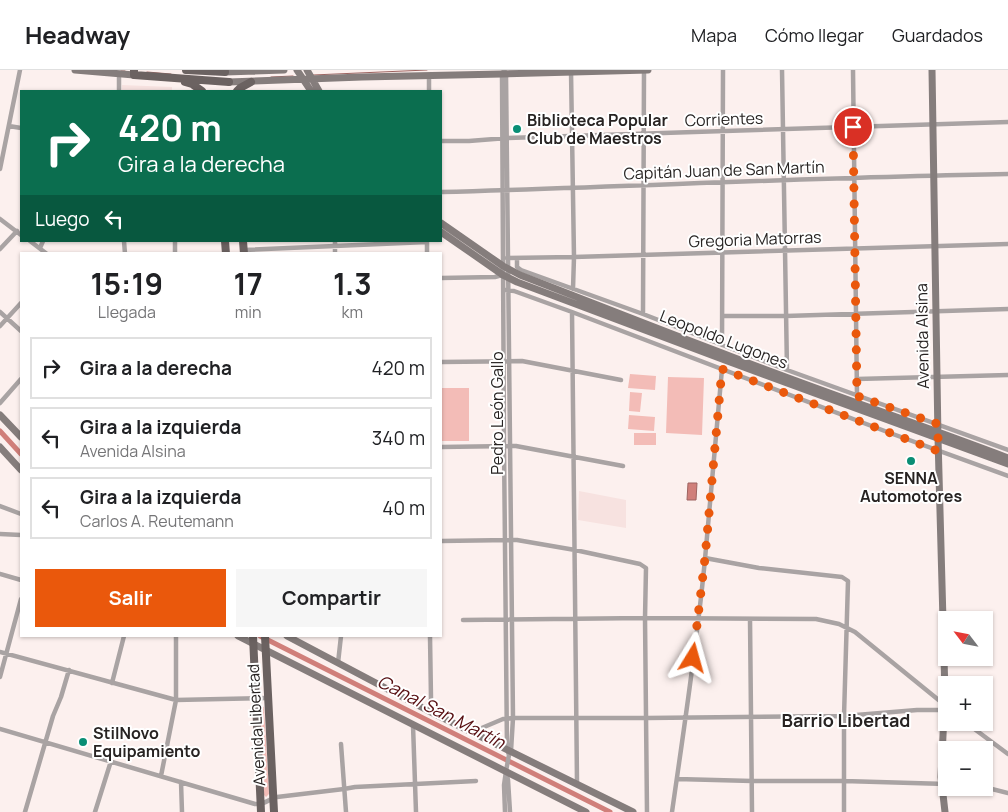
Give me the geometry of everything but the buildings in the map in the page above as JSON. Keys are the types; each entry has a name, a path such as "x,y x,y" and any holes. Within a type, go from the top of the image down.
{"main road":[{"path":"75,70 119,74 134,73 226,82 308,80 362,74 429,76 504,72 648,70"},
{"path":"186,70 284,70"},
{"path":"297,70 318,90"},
{"path":"307,70 311,90"},
{"name":"Avenida Alsina","path":"932,70 938,451 944,676"},
{"path":"225,71 226,82 230,90"},
{"path":"174,78 192,84 201,90"},
{"path":"222,90 226,82"},
{"path":"238,90 251,82"},
{"name":"Leopoldo Lugones","path":"442,224 517,282 722,359 938,431 1008,458"},
{"name":"Leopoldo Lugones","path":"442,233 506,272"},
{"path":"0,414 20,436"},
{"name":"Leopoldo Lugones","path":"938,431 1008,464"},
{"path":"0,447 20,469"},
{"path":"289,637 509,752 577,783 633,812"},
{"path":"253,640 265,643 413,725 506,770 575,809 586,812"},
{"name":"Avenida Libertad","path":"253,640 261,808"},
{"name":"Avenida Libertad","path":"265,643 274,812"},
{"name":"Avenida Alsina","path":"944,796 945,812"}],"street":[{"path":"0,169 20,70"},
{"path":"643,314 644,70"},
{"path":"722,345 723,70"},
{"path":"782,70 787,370"},
{"path":"852,70 857,396"},
{"path":"571,71 573,289"},
{"name":"Pedro León Gallo","path":"504,72 506,258 505,539 509,620"},
{"path":"119,74 119,90"},
{"path":"429,76 429,90"},
{"name":"Corrientes","path":"442,142 505,138 1008,122"},
{"path":"9,126 20,128"},
{"name":"Capitán Juan de San Martín","path":"442,192 1008,174"},
{"path":"0,218 20,233"},
{"path":"0,249 16,231"},
{"path":"31,242 45,252"},
{"path":"40,248 43,242"},
{"path":"244,248 381,242"},
{"name":"Gregoria Matorras","path":"506,258 1008,244"},
{"path":"517,258 518,267 521,270 643,314 857,396 938,431 1008,450"},
{"path":"442,278 494,277 506,272"},
{"path":"506,290 514,291 572,312 1008,476"},
{"path":"0,326 20,304"},
{"path":"723,316 786,316 1008,309"},
{"path":"0,312 20,330"},
{"path":"572,312 572,457 576,619 577,783"},
{"path":"442,362 522,361 621,380"},
{"path":"672,812 705,558 722,369"},
{"path":"857,379 1008,375"},
{"path":"0,403 20,380"},
{"name":"Pedro León Gallo","path":"505,812 504,785 509,752 510,718 509,620 511,539 506,446"},
{"path":"442,447 521,447 623,466"},
{"path":"0,506 20,514"},
{"path":"0,534 20,535"},
{"path":"442,541 511,539 640,564 646,568 648,812"},
{"path":"705,558 750,567 842,577 848,581 844,716 844,812"},
{"path":"0,574 20,580"},
{"path":"0,678 20,604"},
{"path":"750,619 752,812"},
{"path":"463,620 816,619 839,624 861,637 938,702"},
{"path":"112,683 124,637"},
{"path":"161,776 176,700 176,637"},
{"path":"338,663 341,637"},
{"path":"427,710 431,699 430,637"},
{"path":"0,652 176,700 268,698"},
{"path":"25,812 53,716 62,697 69,670"},
{"path":"474,734 477,730 510,718 844,716 938,708"},
{"path":"413,725 416,812"},
{"path":"0,729 181,782 261,808 273,798 355,787 476,781"},
{"path":"977,731 1008,754"},
{"path":"342,744 346,812"},
{"path":"95,812 111,761"},
{"name":"Pedro León Gallo","path":"506,770 510,812"},
{"path":"677,780 938,784"},
{"path":"181,782 182,812"},
{"path":"993,788 1008,793"}],"shaded area":[{"path":"122,85 172,87 172,90 122,90"},
{"path":"630,374 656,376 655,390 628,388"},
{"path":"668,377 704,378 702,435 666,433"},
{"path":"442,388 469,388 469,441 442,441"},
{"path":"630,392 642,393 640,412 629,411"},
{"path":"629,415 655,417 654,431 628,429"},
{"path":"634,433 656,433 656,445 634,445"},
{"path":"688,483 697,483 696,500 687,500"},
{"path":"579,491 626,500 626,528 578,520"},
{"path":"259,705 264,707 269,794 266,797 264,795"}],"waterway":[{"path":"313,75 427,70"},
{"path":"147,72 171,74"},
{"path":"271,77 293,76"},
{"name":"Canal San Martín","path":"0,431 20,453"},
{"name":"Canal San Martín","path":"262,637 610,812"}],"place":[{"name":"Biblioteca Popular Club de Maestros","path":"517,129"},
{"name":"SENNA Automotores","path":"911,461"},
{"name":"StilNovo Equipamiento","path":"83,742"}],"district":[{"name":"Barrio Libertad","path":"846,721"}],"route":[{"path":"693,658 705,558 722,369 938,451 938,424 857,396 853,127"}]}
